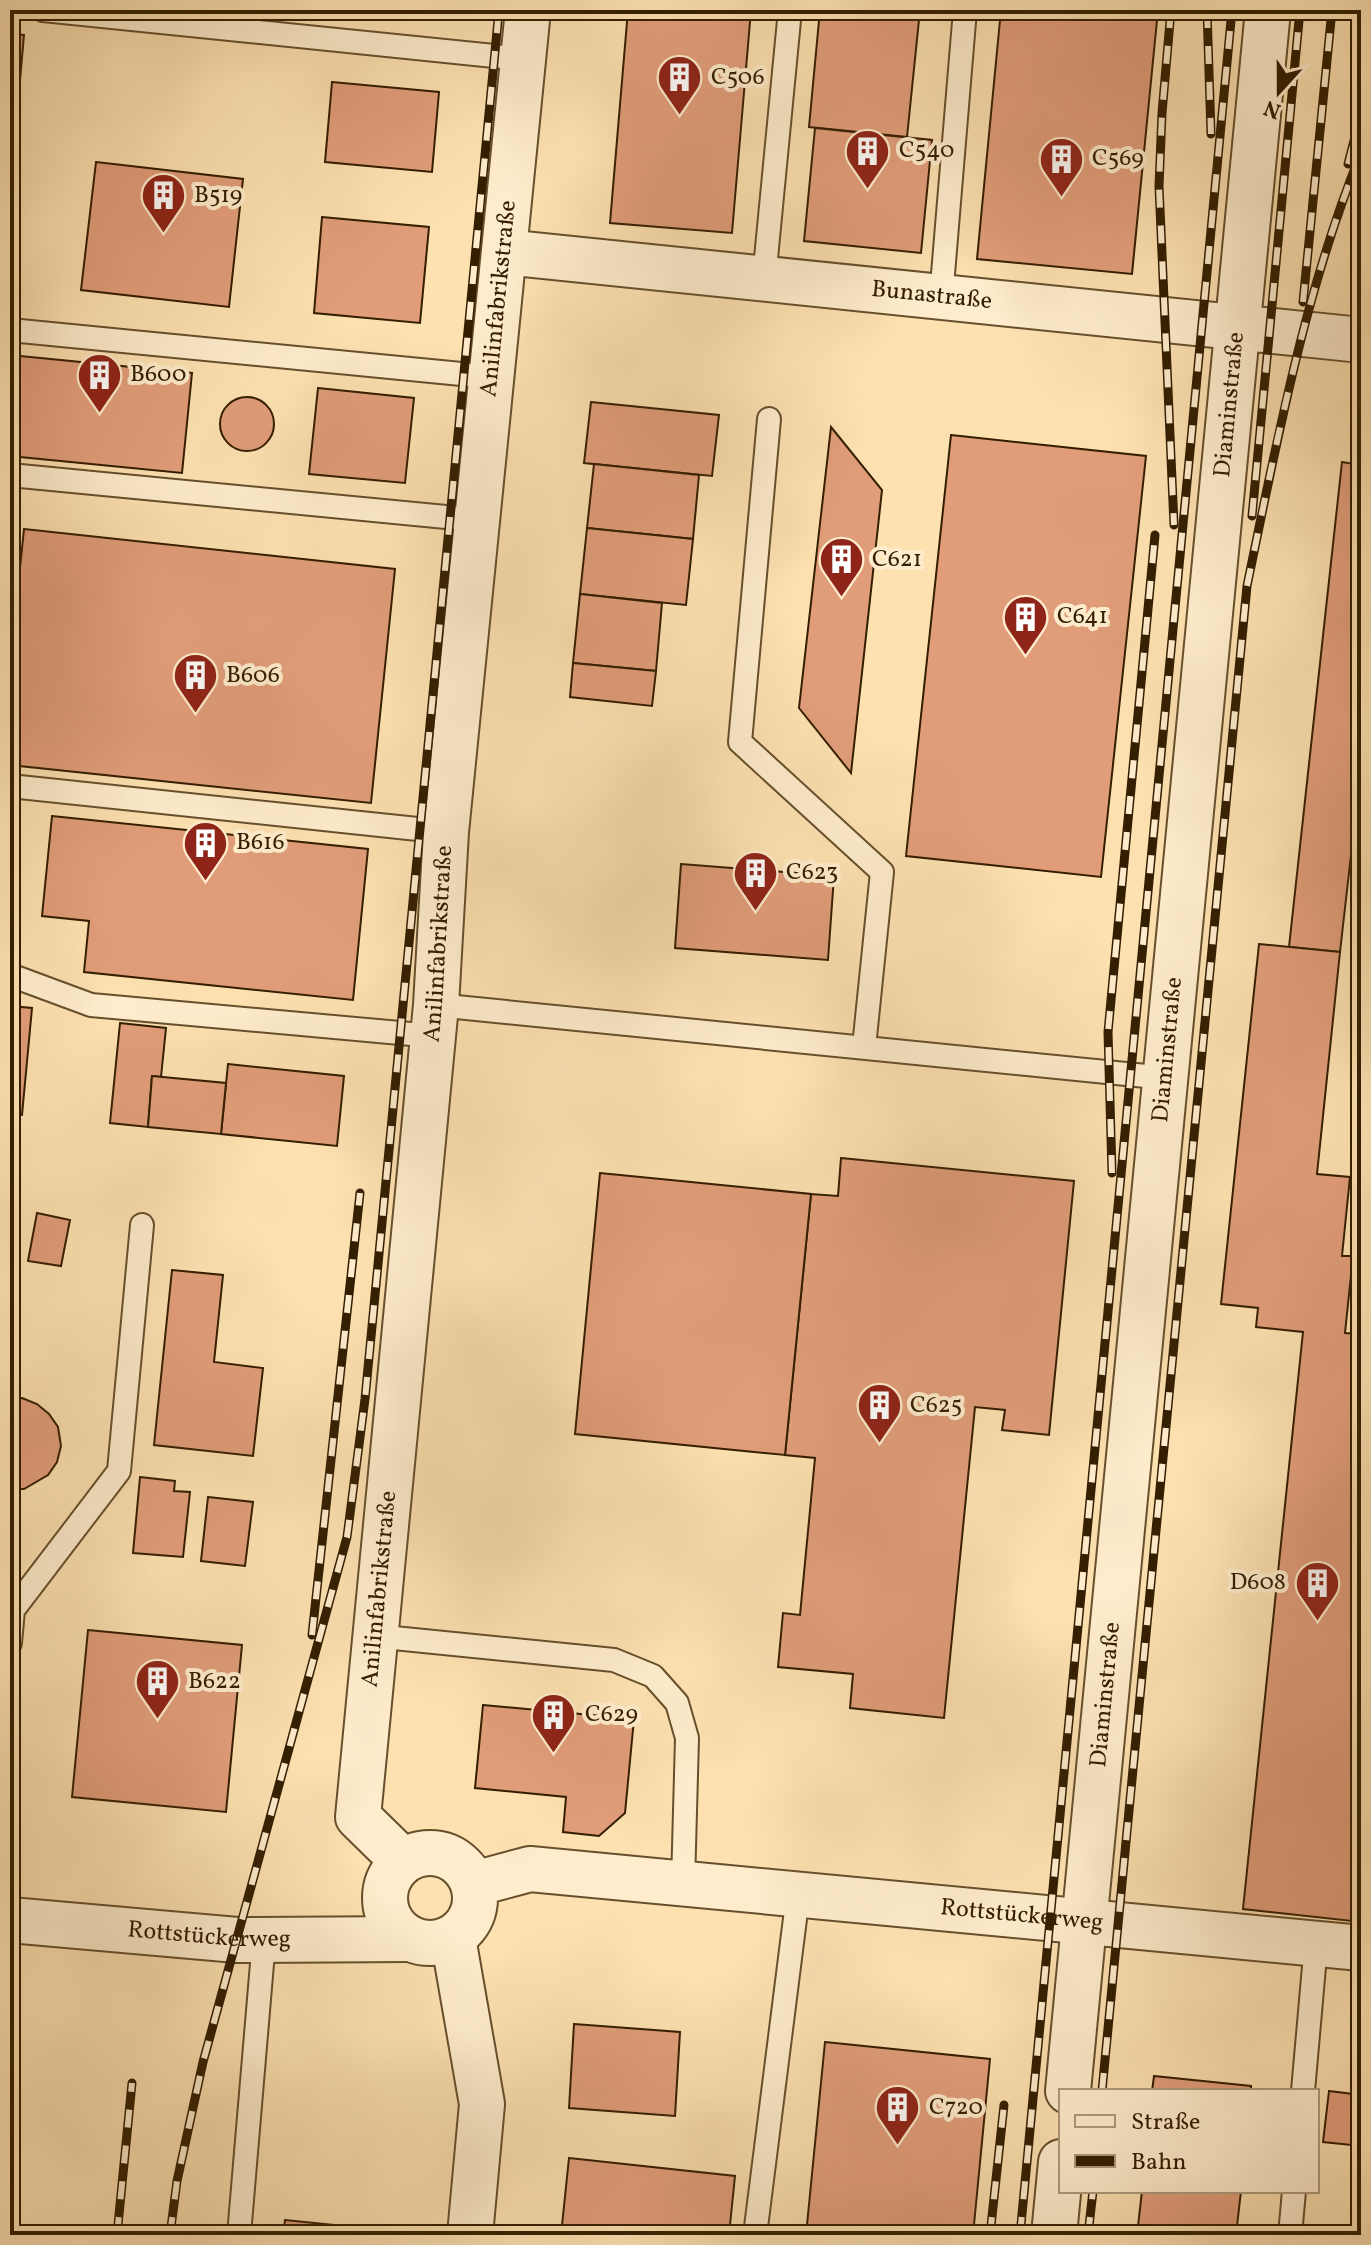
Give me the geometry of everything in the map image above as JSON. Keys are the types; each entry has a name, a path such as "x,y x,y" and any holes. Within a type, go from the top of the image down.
{"street":[{"name":"Anilinfabrikstraße","path":"403,1861 358,1817 435,1021 446,832 528,10"},
{"name":"Diaminstraße","path":"1068,2089 1268,10"},
{"name":"Bunastraße","path":"504,252 1361,340"},
{"path":"423,1853 445,1854 463,1865 474,1884 476,1905 468,1924 453,1938 431,1944 409,1939 394,1927 386,1910 385,1892 391,1874 403,1861 423,1853"},
{"name":"Rottstückerweg","path":"474,1884 530,1869 1361,1948"},
{"name":"Rottstückerweg","path":"10,1920 264,1940 409,1939"},
{"path":"453,1938 482,2104 470,2235"},
{"path":"1054,2235 1059,2183"}],"lane":[{"path":"43,10 523,59"},
{"path":"764,279 790,10"},
{"path":"941,298 965,10"},
{"path":"10,330 492,377"},
{"path":"769,419 740,742 882,872 864,1047"},
{"path":"10,475 477,520"},
{"path":"10,786 446,832"},
{"path":"10,975 91,1005 435,1021 864,1047 1166,1078"},
{"path":"10,1643 13,1610 119,1471 142,1225"},
{"path":"374,1636 614,1660 653,1676 677,1703 687,1738 683,1884"},
{"path":"755,2235 798,1895"},
{"path":"239,2235 264,1940"},
{"path":"1303,2089 1316,1944"},
{"path":"1290,2235 1294,2193"}],"building":[{"name":"C506","path":"628,10 751,10 732,233 610,223"},
{"path":"820,10 920,10 907,137 809,127"},
{"name":"C569","path":"1001,10 1158,10 1132,274 977,259"},
{"path":"10,34 24,35 10,194"},
{"path":"332,82 439,92 432,172 325,162"},
{"name":"C540","path":"815,128 932,140 921,253 804,241"},
{"name":"B519","path":"96,162 243,179 229,307 81,290"},
{"path":"322,217 429,227 420,323 314,313"},
{"name":"B600","path":"10,355 192,373 182,473 10,456"},
{"path":"318,388 414,398 405,483 309,474"},
{"path":"247,397 266,405 274,424 266,443 247,451 228,443 220,424 228,405"},
{"path":"591,402 719,415 712,476 584,463"},
{"name":"C621","path":"831,427 882,490 851,773 799,708"},
{"name":"C641","path":"951,435 1146,456 1101,877 906,856"},
{"path":"1342,462 1361,465 1361,767 1340,952 1289,947"},
{"path":"594,464 699,475 693,539 587,528"},
{"path":"587,528 693,539 686,605 580,594"},
{"name":"B606","path":"24,529 395,569 371,803 10,765 10,665"},
{"path":"580,594 662,603 656,671 573,663"},
{"path":"573,663 656,671 652,706 570,697"},
{"name":"B616","path":"52,816 368,849 353,1000 84,972 89,921 42,916"},
{"name":"C623","path":"681,864 834,876 828,960 675,948"},
{"name":"D608","path":"1259,944 1340,952 1317,1174 1350,1177 1342,1256 1353,1256 1345,1333 1361,1334 1361,1922 1243,1909 1303,1332 1256,1327 1258,1308 1221,1304"},
{"path":"10,1006 32,1008 22,1115 10,1114"},
{"path":"120,1023 166,1028 161,1077 152,1076 148,1127 110,1123"},
{"path":"228,1064 344,1076 337,1146 221,1134"},
{"path":"152,1076 226,1083 221,1134 148,1127"},
{"name":"C625","path":"841,1158 1074,1181 1049,1435 1002,1430 1005,1410 975,1407 944,1718 850,1708 853,1674 778,1667 783,1613 800,1615 815,1458 785,1455 811,1194 838,1196"},
{"path":"600,1173 811,1194 785,1455 575,1434"},
{"path":"37,1213 70,1220 61,1266 28,1261"},
{"path":"172,1270 223,1275 214,1362 263,1368 253,1456 154,1445"},
{"path":"22,1398 37,1404 49,1414 58,1427 61,1446 57,1462 48,1475 24,1489 10,1489 10,1399"},
{"path":"140,1477 175,1481 174,1491 190,1492 183,1557 133,1553"},
{"path":"208,1497 253,1502 245,1566 201,1561"},
{"name":"B622","path":"88,1630 242,1645 226,1812 72,1797"},
{"name":"C629","path":"483,1705 634,1719 625,1813 599,1836 563,1832 566,1797 475,1788"},
{"path":"574,2024 680,2032 675,2116 569,2108"},
{"name":"C720","path":"825,2042 990,2059 973,2235 806,2235"},
{"path":"1154,2076 1251,2086 1251,2089 1152,2089"},
{"path":"1329,2091 1361,2095 1361,2146 1323,2142"},
{"path":"569,2158 735,2176 729,2235 561,2235"},
{"path":"1142,2193 1241,2193 1236,2235 1137,2235"},
{"path":"285,2220 392,2231 391,2235 283,2235"}],"railway":[{"path":"170,2235 177,2181 203,2062 347,1537 365,1399 499,10"},
{"path":"1171,10 1159,186 1174,525"},
{"path":"1207,10 1211,134"},
{"path":"1020,2235 1232,10"},
{"path":"1252,516 1300,10"},
{"path":"1303,302 1332,10"},
{"path":"1348,164 1361,114"},
{"path":"1102,2089 1247,586 1281,421 1308,312 1341,205 1361,153"},
{"path":"1112,1173 1108,1032 1155,535"},
{"path":"312,1635 360,1193"},
{"path":"117,2235 132,2083"},
{"path":"990,2235 1004,2105"},
{"path":"1088,2235 1093,2193"}],"place":[{"name":"C506","path":"680,117"},
{"name":"C540","path":"868,190"},
{"name":"C569","path":"1061,198"},
{"name":"B519","path":"163,235"},
{"name":"B600","path":"99,414"},
{"name":"C621","path":"841,599"},
{"name":"C641","path":"1026,656"},
{"name":"B606","path":"195,715"},
{"name":"B616","path":"205,882"},
{"name":"C623","path":"755,912"},
{"name":"C625","path":"879,1445"},
{"name":"D608","path":"1317,1622"},
{"name":"B622","path":"157,1721"},
{"name":"C629","path":"554,1754"},
{"name":"C720","path":"898,2147"}]}
